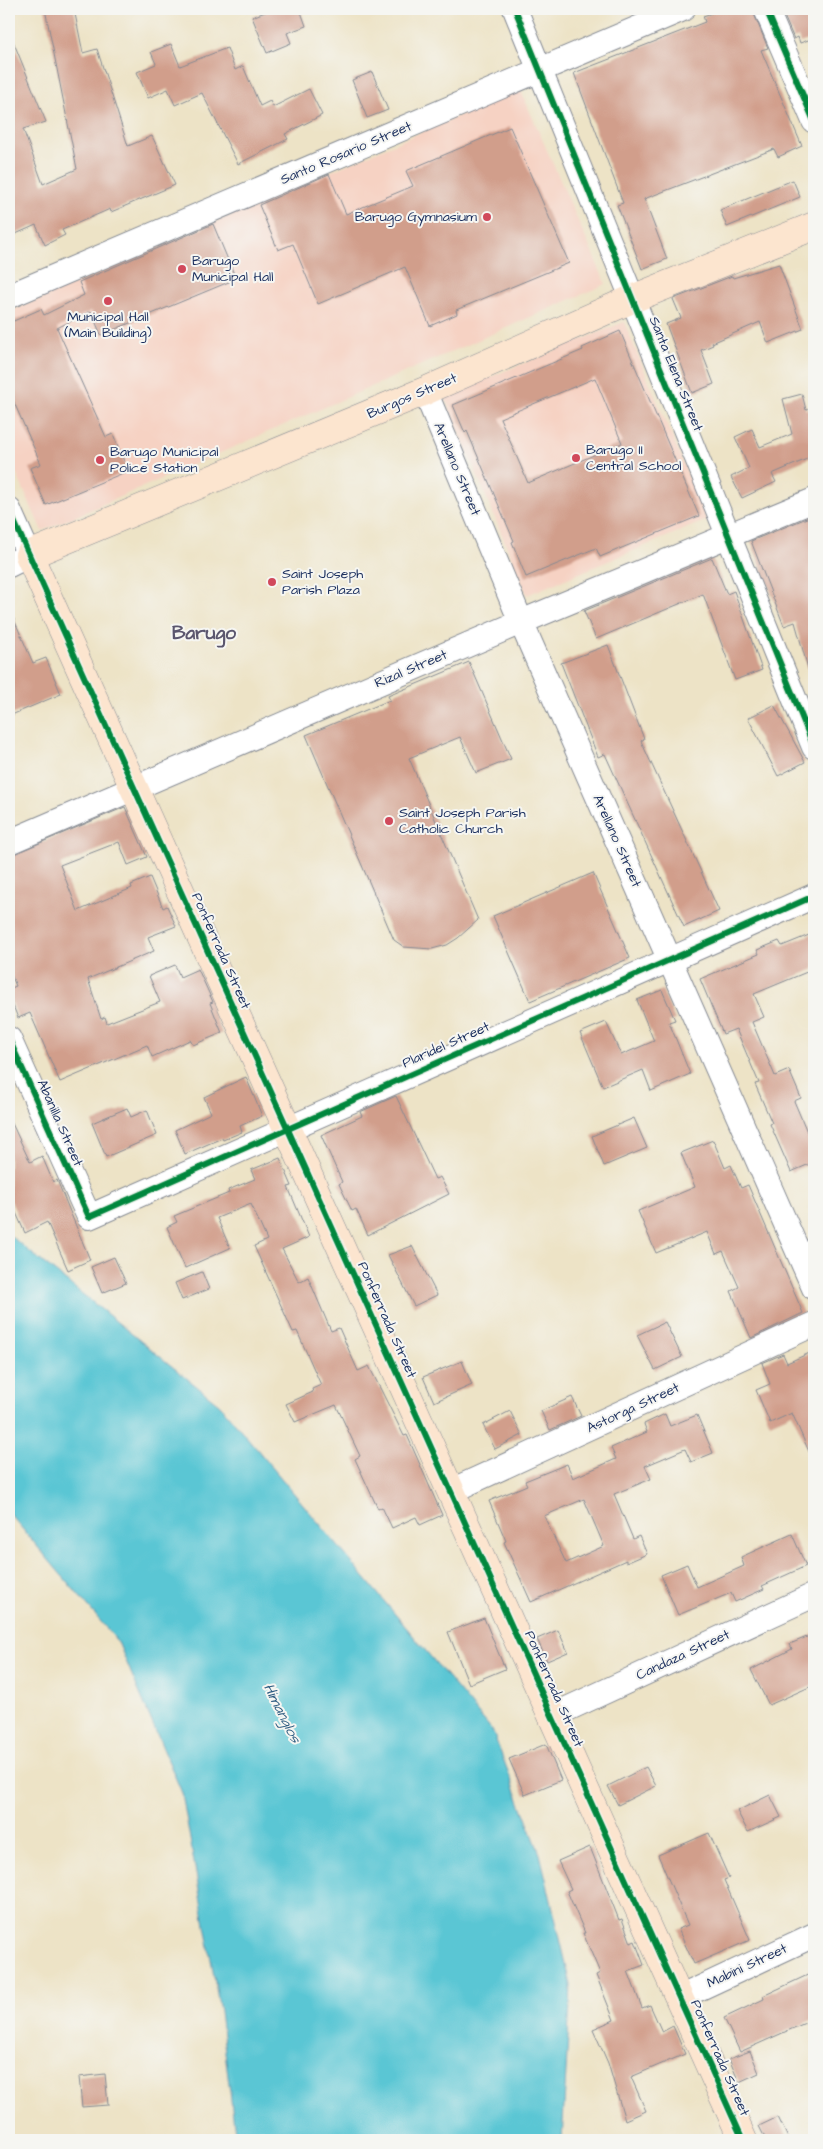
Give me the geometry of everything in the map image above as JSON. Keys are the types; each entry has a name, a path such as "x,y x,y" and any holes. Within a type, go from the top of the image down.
{"street":[{"name":"Santa Elena Street","path":"515,9 814,748"},
{"name":"Santo Rosario Street","path":"9,296 683,9"},
{"path":"766,9 814,120"},
{"name":"Burgos Street","path":"19,560 425,392 632,299 814,226"},
{"name":"Arellano Street","path":"425,392 521,622 814,1288"},
{"name":"Rizal Street","path":"9,842 134,790 521,622 814,500"},
{"name":"Ponferrada Street","path":"9,510 19,560 134,790 743,2140"},
{"name":"Plaridel Street","path":"89,1217 814,896"},
{"name":"Abanilla Street","path":"9,1039 89,1217"},
{"name":"Astorga Street","path":"451,1492 814,1324"},
{"name":"Candaza Street","path":"552,1716 814,1595"},
{"name":"Mabini Street","path":"679,1998 814,1934"}],"shaded area":[{"path":"520,89 606,284 42,531 9,457 9,312"},
{"name":"Barugo II Central School","path":"624,322 707,520 527,595 444,396"}],"water":[{"name":"Himanglos","path":"9,1235 220,1405 492,1730 540,1854 571,1985 562,2140 236,2140 220,2011 182,1793 118,1642 9,1513"}],"building":[{"path":"45,9 74,9 83,53 97,49 128,146 152,136 175,185 111,212 110,209 62,230 65,235 45,245 36,225 9,237 9,31 46,122 23,129 43,184 77,169"},
{"path":"273,9 300,9 306,26 287,33 291,43 267,53 252,17"},
{"path":"723,9 752,9 768,48 761,50 802,146 778,157 774,149 644,199 667,259 642,269 617,205 623,203 574,73 705,22 703,16"},
{"path":"781,9 814,9 814,38 800,43 798,37 794,39"},
{"path":"171,44 180,66 227,48 235,70 243,66 260,106 270,101 273,107 309,89 322,115 285,134 288,139 238,164 202,93 175,105 168,89 148,98 137,72 156,64 151,52"},
{"path":"372,72 388,110 367,118 352,80"},
{"path":"510,127 569,263 456,310 457,314 430,326 405,267 318,304 293,244 278,250 259,205 329,174 346,214 413,186 406,171"},
{"path":"793,180 800,197 727,227 720,210"},
{"path":"213,224 236,279 101,335 91,311 57,328 106,437 113,434 128,471 46,505 30,468 41,464 9,391 9,323 41,309 44,315 84,295 79,282"},
{"path":"779,264 803,329 768,343 760,322 712,343 713,345 701,350 714,384 692,393 666,324 681,318 673,299 732,276 733,278"},
{"name":"Barugo II Central School","path":"620,331 699,516 600,557 596,548 526,577 512,542 514,541 467,431 465,433 453,405 583,350 582,348","holes":["595,378 622,443 528,483 500,418"]},
{"path":"802,394 806,410 809,408 814,419 814,456 772,474 776,482 742,498 731,477 749,468 735,437 752,429 760,447 792,434 783,399"},
{"path":"814,515 814,672 809,672 795,622 784,626 751,541"},
{"path":"712,558 727,594 734,591 762,670 735,680 703,594 596,639 584,611"},
{"path":"9,608 33,663 46,658 61,694 9,716"},
{"path":"608,645 644,739 641,741 719,911 684,927 605,754 598,757 561,663"},
{"name":"Saint Joseph Parish Catholic Church","path":"469,662 511,759 476,773 460,737 409,758 478,920 447,945 432,949 404,947 394,940 306,735 390,700 388,696"},
{"path":"774,705 805,762 778,776 748,718"},
{"path":"125,807 147,857 128,865 119,842 60,865 78,911 132,888 131,885 150,877 163,908 167,906 176,926 148,937 154,951 88,979 101,1019 105,1017 107,1023 160,1002 149,976 175,965 180,977 198,969 213,1002 210,1003 222,1033 193,1045 190,1040 152,1057 147,1045 60,1082 30,1013 18,1018 9,996 9,989 16,986 9,970 9,856"},
{"path":"593,873 630,958 530,1001 493,916"},
{"path":"814,933 814,969 754,994 764,1017 752,1022 775,1076 789,1070 801,1098 794,1101 808,1134 814,1132 814,1162 791,1172 770,1124 772,1123 755,1084 759,1083 736,1029 723,1034 700,979 759,954 757,950 779,941 782,946"},
{"path":"662,990 675,1020 669,1022 690,1074 651,1091 643,1070 603,1087 580,1033 606,1022 621,1055 654,1041 637,1000"},
{"path":"246,1077 262,1116 240,1126 242,1132 223,1140 222,1138 185,1154 175,1130 211,1113 204,1097"},
{"path":"396,1096 435,1179 440,1177 449,1194 368,1235 356,1209 352,1211 339,1184 342,1182 321,1135 362,1116 360,1112"},
{"path":"127,1108 131,1117 147,1110 157,1135 106,1157 92,1123"},
{"path":"9,1117 30,1162 42,1156 53,1182 57,1180 90,1260 68,1270 47,1222 25,1233 9,1197"},
{"path":"634,1118 647,1148 604,1166 592,1136"},
{"path":"713,1140 725,1168 731,1165 741,1188 748,1185 803,1313 751,1338 731,1291 739,1287 723,1251 716,1254 707,1232 656,1253 638,1211 695,1187 681,1153"},
{"path":"280,1158 292,1186 288,1187 309,1237 282,1249 299,1282 308,1277 331,1331 339,1328 358,1371 369,1366 404,1436 407,1435 442,1515 420,1525 416,1517 392,1528 382,1507 378,1509 355,1459 360,1456 336,1405 295,1422 286,1404 313,1392 312,1389 321,1385 297,1331 293,1332 254,1246 267,1240 251,1204 217,1218 230,1248 185,1268 167,1227 177,1222 174,1216 229,1193 228,1190 255,1179 251,1170"},
{"path":"412,1246 437,1295 414,1306 388,1255"},
{"path":"114,1257 126,1283 102,1293 91,1267"},
{"path":"202,1272 209,1289 182,1300 175,1283"},
{"path":"665,1322 682,1357 655,1370 637,1335"},
{"path":"814,1351 814,1463 792,1413 770,1423 756,1390 770,1384 762,1363 783,1354 787,1363"},
{"path":"462,1361 472,1385 434,1402 423,1377"},
{"path":"572,1397 581,1416 550,1430 541,1411"},
{"path":"510,1411 522,1435 495,1449 483,1425"},
{"path":"665,1414 670,1426 697,1415 713,1453 691,1462 685,1449 645,1466 651,1479 614,1494 633,1539 639,1536 647,1554 626,1563 626,1560 531,1602 504,1542 506,1541 489,1501 527,1485 525,1481 567,1464 573,1478 616,1459 611,1448 647,1432 644,1424","holes":["584,1499 604,1546 566,1563 544,1516"]},
{"path":"792,1534 806,1566 762,1586 764,1589 735,1602 731,1593 678,1615 661,1575 687,1564 697,1587 744,1566 741,1557"},
{"path":"484,1618 505,1669 469,1684 448,1632"},
{"path":"558,1630 568,1652 547,1661 537,1639"},
{"path":"814,1634 814,1685 769,1705 751,1670 792,1649 790,1644"},
{"path":"546,1744 561,1780 525,1795 509,1759"},
{"path":"646,1767 656,1786 618,1805 608,1786"},
{"path":"770,1795 781,1817 748,1832 737,1811"},
{"path":"709,1833 729,1878 724,1880 750,1940 694,1964 678,1929 688,1925 658,1855"},
{"path":"590,1847 619,1920 622,1919 631,1943 635,1941 644,1965 628,1971 642,2008 650,2005 662,2032 673,2026 685,2054 631,2077 646,2111 625,2120 608,2063 593,2029 614,2020 596,1975 600,1973 567,1891 571,1889 558,1861"},
{"path":"814,1972 814,2019 740,2052 724,2018 764,1999 763,1996"},
{"path":"750,2051 759,2073 739,2082 729,2059"},
{"path":"105,2074 108,2105 82,2107 79,2077"},
{"path":"778,2117 789,2140 766,2140 759,2126"}],"cycle path":[{"path":"515,9 814,747"},
{"path":"766,9 814,121"},
{"path":"9,510 743,2140"},
{"path":"9,1039 89,1217 814,896"}],"place":[{"name":"Barugo Gymnasium","path":"487,217"},
{"name":"Barugo Municipal Hall","path":"182,269"},
{"name":"Municipal Hall (Main Building)","path":"108,301"},
{"name":"Barugo II Central School","path":"576,458"},
{"name":"Barugo Municipal Police Station","path":"100,460"},
{"name":"Saint Joseph Parish Plaza","path":"272,582"},
{"name":"Saint Joseph Parish Catholic Church","path":"389,821"}],"district":[{"name":"Barugo","path":"204,633"}]}
